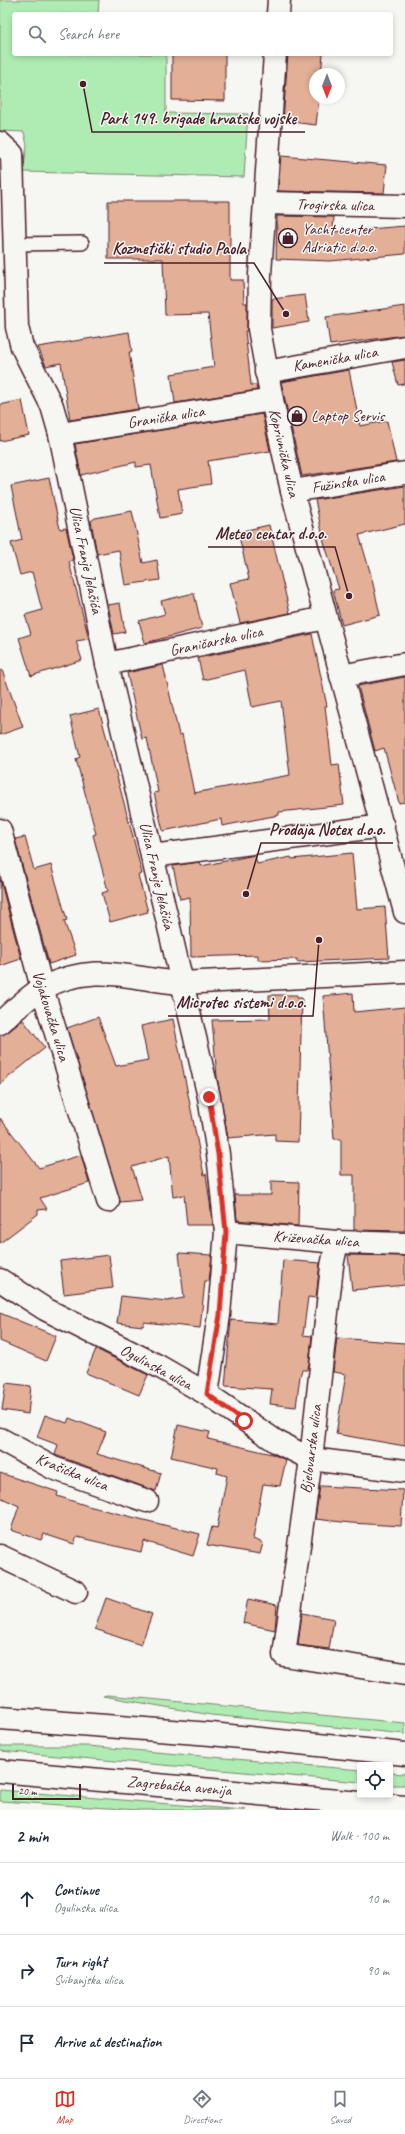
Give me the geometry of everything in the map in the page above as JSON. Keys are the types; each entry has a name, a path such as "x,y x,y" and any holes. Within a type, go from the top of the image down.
{"street":[{"path":"278,12 279,0"},
{"name":"Koprivnička ulica","path":"275,56 260,274 259,328 266,372 292,491 405,912"},
{"name":"Ulica Franje Jelašića","path":"0,144 12,154 17,327 22,347 52,406 60,434 107,664 209,1097 218,1154 226,1232 220,1315 207,1394"},
{"name":"Trogirska ulica","path":"265,203 405,206"},
{"name":"Kamenička ulica","path":"266,372 405,347"},
{"name":"Granička ulica","path":"60,434 272,400"},
{"name":"Fužinska ulica","path":"292,491 405,473"},
{"name":"Graničarska ulica","path":"107,664 325,618"},
{"path":"341,676 405,664"},
{"path":"152,856 383,826"},
{"name":"Vojakovačka ulica","path":"0,830 42,988 108,1201"},
{"path":"0,1023 42,988 81,975 103,972 181,983 405,972"},
{"name":"Križevačka ulica","path":"226,1232 337,1242 405,1244"},
{"name":"Bjelovarska ulica","path":"337,1242 332,1266 310,1459 284,1655 405,1674"},
{"name":"Ogulinska ulica","path":"0,1280 45,1309 160,1367 207,1394 277,1442 310,1459 405,1471"},
{"name":"Krašićka ulica","path":"0,1439 54,1468 147,1501"},
{"path":"0,1556 76,1592"},
{"path":"0,1718 203,1734 405,1754"},
{"name":"Zagrebačka avenija","path":"0,1771 405,1807"}],"lane":[{"path":"14,244 82,243"}],"green space":[{"path":"0,0 99,0 98,12 12,12 12,56 166,56 166,113 248,114 244,177 23,172 27,145 24,132 0,131"},
{"path":"107,1695 405,1723 405,1734 211,1715 103,1696"},
{"path":"0,1746 87,1746 357,1770 357,1782 0,1751"},
{"path":"393,1773 405,1774 405,1785 393,1785"},
{"path":"0,1790 246,1810 138,1810 0,1801"}],"building":[{"path":"172,56 225,56 225,101 172,100"},
{"path":"288,56 323,56 322,68 309,68 309,104 318,104 316,125 283,121"},
{"path":"281,156 387,165 384,193 278,191"},
{"path":"108,201 230,201 230,280 243,280 244,303 247,303 247,331 245,331 251,385 256,385 257,390 175,403 171,374 214,367 208,314 165,315 163,259 108,259"},
{"path":"277,216 334,217 333,232 405,226 405,254 330,261 276,259"},
{"path":"305,295 309,322 272,328 272,299"},
{"path":"405,306 405,335 330,345 326,317"},
{"path":"129,332 132,352 129,352 138,409 70,420 61,363 46,366 38,347"},
{"path":"405,360 405,384 398,385 392,362"},
{"path":"349,370 360,426 387,421 396,462 302,476 281,382"},
{"path":"22,400 29,435 0,441 0,405"},
{"path":"262,414 270,451 208,461 211,484 178,489 182,514 160,518 151,465 136,467 136,462 81,475 75,444"},
{"path":"49,478 60,529 66,528 73,559 69,562 89,639 76,641 82,660 31,676 19,638 31,634 25,615 42,610 32,572 20,575 11,543 22,540 11,486"},
{"path":"405,486 405,524 359,535 371,575 380,615 342,625 333,590 339,589 324,542 315,500"},
{"path":"132,511 143,563 157,560 160,580 125,585 119,550 97,554 91,521 95,518"},
{"path":"269,525 290,613 240,623 230,583 249,579 238,532"},
{"path":"194,593 202,628 145,643 139,621 165,614 161,601"},
{"path":"120,603 125,632 114,634 108,605"},
{"path":"312,634 327,706 325,706 332,765 339,764 344,805 279,812 279,815 222,826 221,819 163,831 154,793 158,792 147,738 142,739 127,673 163,665 179,735 182,734 194,793 290,775 281,701 252,707 245,670 203,680 198,658"},
{"path":"2,670 23,727 0,735 0,671"},
{"path":"405,677 405,802 399,803 384,748 375,751 358,686"},
{"path":"99,709 142,874 138,875 148,912 110,922 102,893 108,891 93,835 96,834 76,759 80,757 70,716"},
{"path":"25,837 34,870 51,865 67,920 64,921 76,955 49,964 15,839"},
{"path":"352,853 357,909 385,907 389,958 297,962 297,959 258,960 258,955 191,957 190,897 180,899 173,866 200,862 201,866 255,855 257,864 291,857 292,859"},
{"path":"0,879 21,959 0,966"},
{"path":"353,993 354,1012 405,1007 405,1231 354,1230 354,1175 341,1175 341,1139 334,1139 323,996"},
{"path":"269,995 297,995 297,998 302,998 298,1142 275,1141 275,1134 228,1138 217,1077 212,1020 270,1019"},
{"path":"98,1017 116,1066 148,1060 141,1026 173,1019 204,1175 206,1174 213,1225 187,1225 184,1195 173,1197 169,1156 132,1167 142,1200 120,1202 67,1028"},
{"path":"23,1020 45,1048 0,1084 0,1035 8,1032"},
{"path":"0,1118 39,1168 81,1155 89,1183 40,1198 47,1209 38,1210 38,1214 0,1243"},
{"path":"271,1181 299,1182 298,1226 237,1220 235,1195 271,1195"},
{"path":"179,1253 212,1255 209,1281 205,1281 200,1328 144,1322 143,1326 117,1323 121,1296 167,1301 184,1298"},
{"path":"109,1255 113,1288 64,1294 60,1261"},
{"path":"348,1255 405,1256 405,1285 352,1290"},
{"path":"283,1260 320,1263 316,1298 308,1297 303,1335 312,1336 309,1364 307,1370 302,1370 300,1376 296,1407 270,1404 272,1389 225,1386 231,1320 278,1324"},
{"path":"0,1313 56,1336 46,1361 0,1341"},
{"path":"337,1338 405,1343 405,1446 336,1434 346,1374 333,1372"},
{"path":"96,1349 148,1375 139,1395 86,1373"},
{"path":"6,1383 31,1386 28,1414 2,1410"},
{"path":"45,1415 67,1423 69,1418 106,1432 97,1454 161,1473 156,1491 55,1455 58,1445 37,1437"},
{"path":"178,1425 210,1432 208,1439 272,1454 286,1460 280,1486 263,1484 253,1539 263,1543 260,1554 207,1545 212,1527 217,1528 227,1476 217,1473 218,1468 171,1457"},
{"path":"0,1473 58,1492 57,1496 88,1506 200,1534 193,1556 144,1541 141,1552 77,1537 74,1544 44,1534 41,1540 11,1530 19,1506 0,1497"},
{"path":"320,1486 403,1490 401,1526 315,1519"},
{"path":"106,1598 152,1614 141,1645 95,1629"},
{"path":"248,1599 277,1605 275,1630 243,1623"},
{"path":"302,1613 334,1619 329,1649 298,1645"}],"place":[{"name":"Park 149. brigade hrvatske vojske","path":"83,84"},
{"name":"Yacht center Adriatic d.o.o.","path":"288,238"},
{"name":"Kozmetički studio Paola","path":"286,314"},
{"name":"Laptop Servis","path":"297,416"},
{"name":"Meteo centar d.o.o.","path":"349,596"},
{"name":"Prodaja Notex d.o.o.","path":"246,894"},
{"name":"Microtec sistemi d.o.o.","path":"319,940"}],"route":[{"path":"209,1097 218,1154 226,1232 220,1315 207,1394 244,1421"}]}
